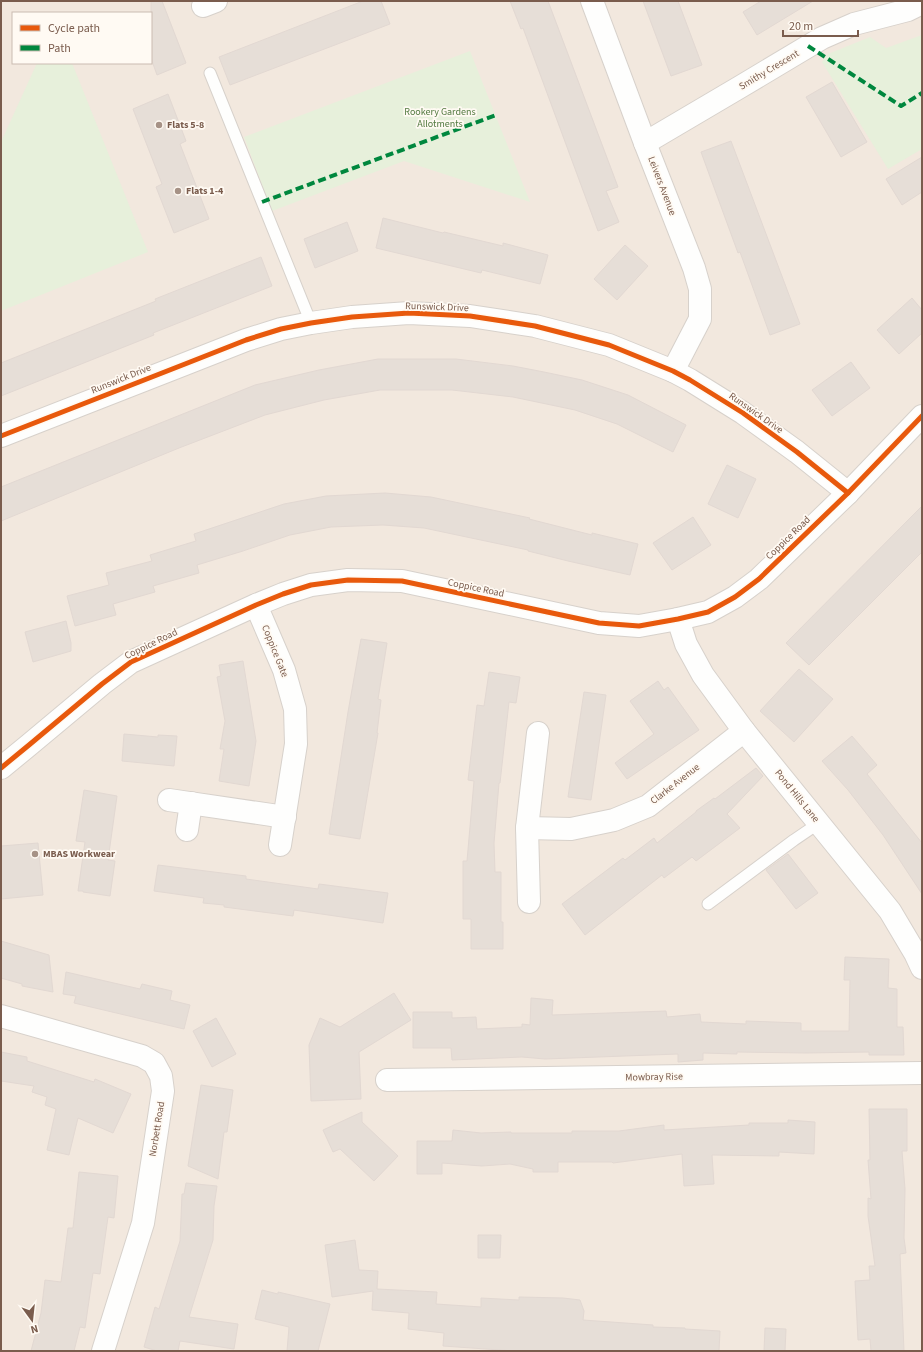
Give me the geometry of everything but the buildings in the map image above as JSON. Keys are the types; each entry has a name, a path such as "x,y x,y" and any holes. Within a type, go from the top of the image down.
{"street":[{"name":"Leivers Avenue","path":"592,1 694,268 700,289 700,319 673,371"},
{"name":"Smithy Crescent","path":"645,143 822,38 854,24 908,10 922,3"},
{"name":"Runswick Drive","path":"1,436 246,340 281,330 311,323 410,313 470,316 535,326 609,345 673,371 690,380 743,414 797,452 848,493"},
{"name":"Coppice Road","path":"1,768 102,684 131,662 256,605 311,585 348,580 402,581 599,623 639,626 708,612 735,597 760,579 848,493 922,416"},
{"name":"Coppice Gate","path":"256,605 284,670 295,709 296,744 280,845"},
{"name":"Pond Hills Lane","path":"678,619 686,644 703,675 744,731 890,911 920,958"},
{"name":"Clarke Avenue","path":"527,828 571,829 614,820 648,806 744,731"},
{"path":"529,902 527,828 538,733"},
{"path":"169,800 285,817"},
{"path":"187,830 191,803"},
{"name":"Norbett Road","path":"1,1016 142,1056 154,1063 161,1076 163,1091 143,1222 103,1351"},
{"name":"Mowbray Rise","path":"387,1080 922,1073"}],"lane":[{"path":"210,73 311,323"},
{"path":"708,904 819,823"}],"shaded area":[{"path":"1,1 922,1 922,1351 1,1351"}],"green space":[{"path":"922,35 922,149 888,169 822,62 828,54 870,37 886,48"},
{"name":"Rookery Gardens Allotments","path":"470,51 530,202 404,161 272,211 244,137"},
{"path":"37,64 72,64 148,252 1,311 1,142"}],"marked path":[{"path":"808,46 901,106 922,93"},
{"path":"262,202 496,115"}],"cycle path":[{"path":"1,436 246,340 281,329 352,317 409,313 470,316 535,326 609,345 673,371 743,413 797,452 848,493"},
{"path":"1,768 102,684 131,662 256,605 311,585 348,580 402,581 599,623 639,626 708,612 735,597 759,579 848,493 922,416"}],"place":[{"name":"Flats 5-8","path":"159,125"},
{"name":"Flats 1-4","path":"178,191"},
{"name":"MBAS Workwear","path":"35,854"}]}
